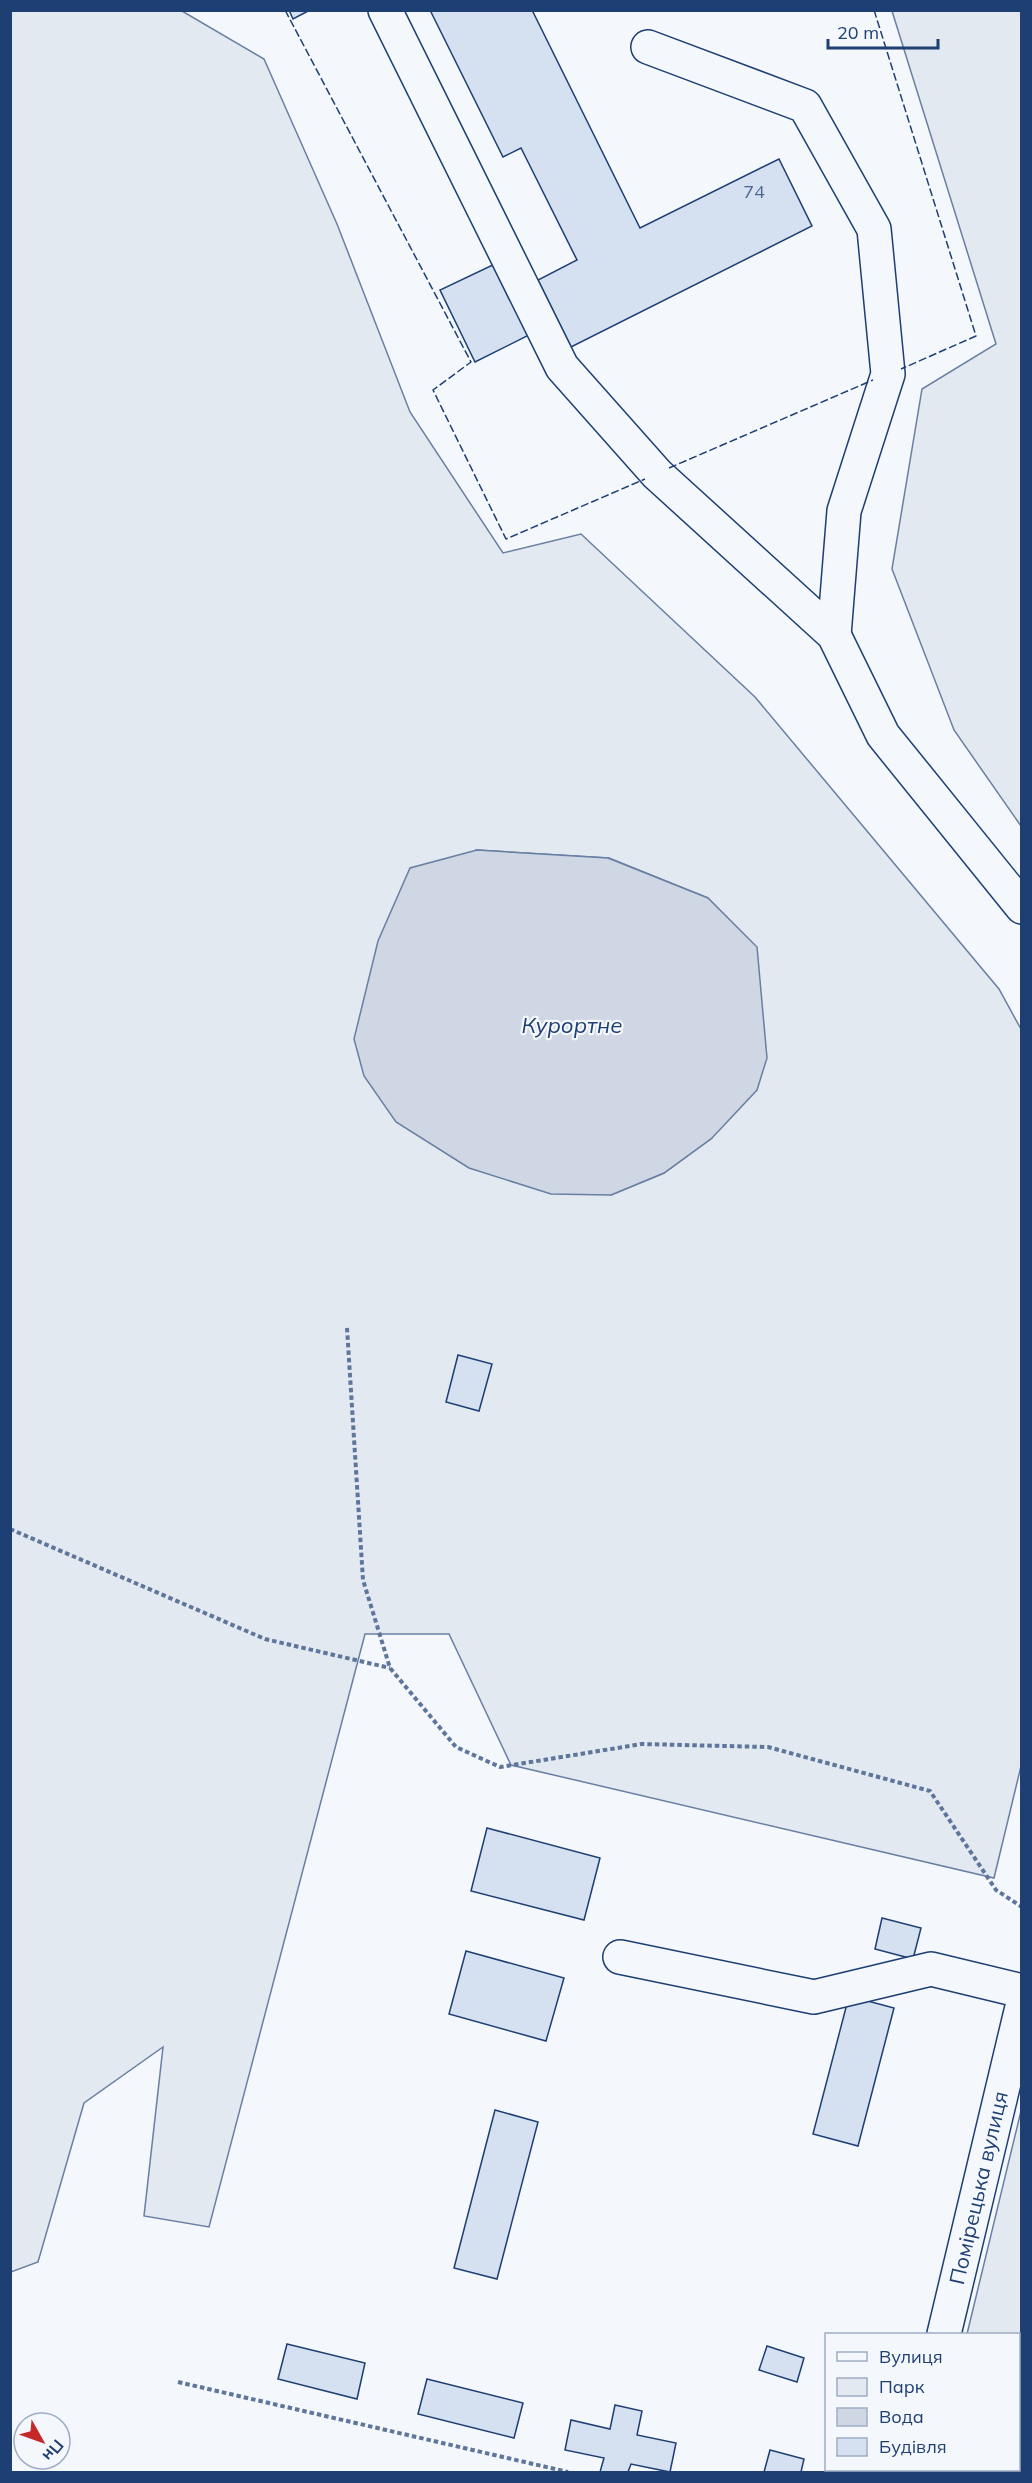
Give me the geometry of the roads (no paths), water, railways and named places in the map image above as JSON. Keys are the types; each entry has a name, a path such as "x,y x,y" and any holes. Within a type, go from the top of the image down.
{"street":[{"path":"385,10 562,367 657,474 834,635 883,735 1022,907"},
{"path":"648,48 805,106 874,229 888,374 844,511 834,635"},
{"path":"620,1957 814,1997 931,1969 1022,1991"},
{"name":"Помірецька вулиця","path":"944,2333 1022,2007"}],"water":[{"name":"Курортне","path":"477,850 608,858 708,898 757,947 767,1058 757,1090 712,1138 664,1173 611,1195 551,1194 469,1168 396,1122 364,1076 354,1039 378,941 410,868"}]}
